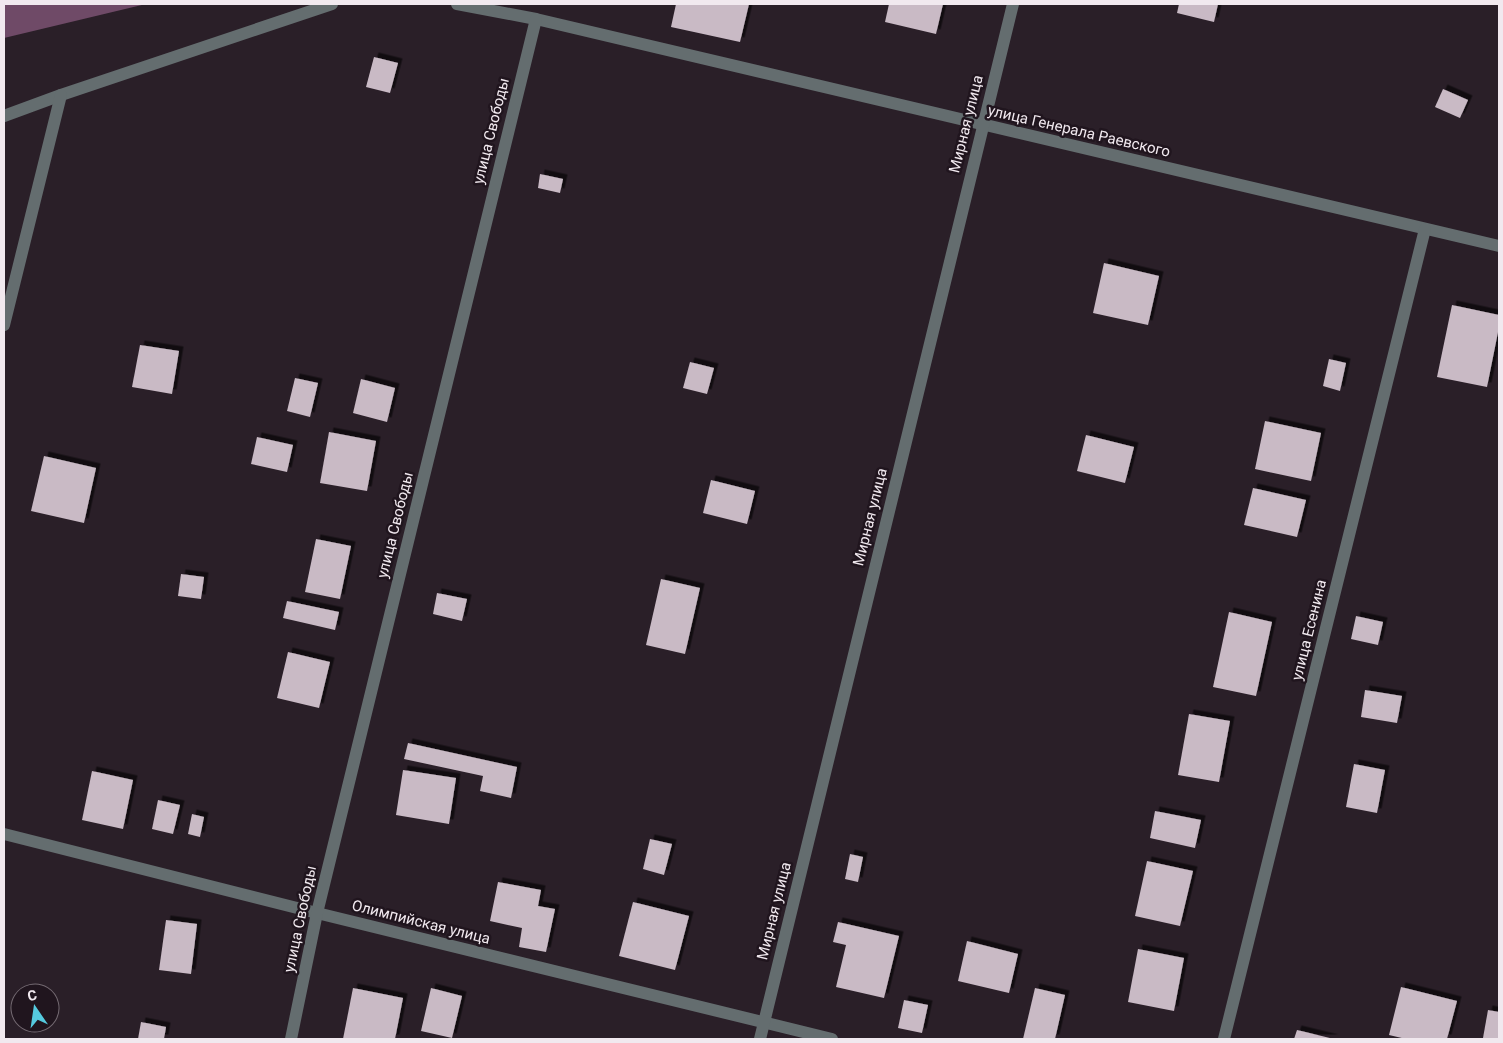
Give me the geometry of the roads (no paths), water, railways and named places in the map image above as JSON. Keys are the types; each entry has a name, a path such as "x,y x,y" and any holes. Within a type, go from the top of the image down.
{"street":[{"path":"4,116 332,4"},
{"name":"улица Генерала Раевского","path":"457,4 536,19 1499,246"},
{"name":"Мирная улица","path":"760,1039 1013,4"},
{"name":"улица Свободы","path":"291,1039 316,913 536,19"},
{"path":"4,326 61,95"},
{"name":"улица Есенина","path":"1224,1039 1425,229"},
{"name":"Олимпийская улица","path":"4,834 316,913 832,1039"}]}
